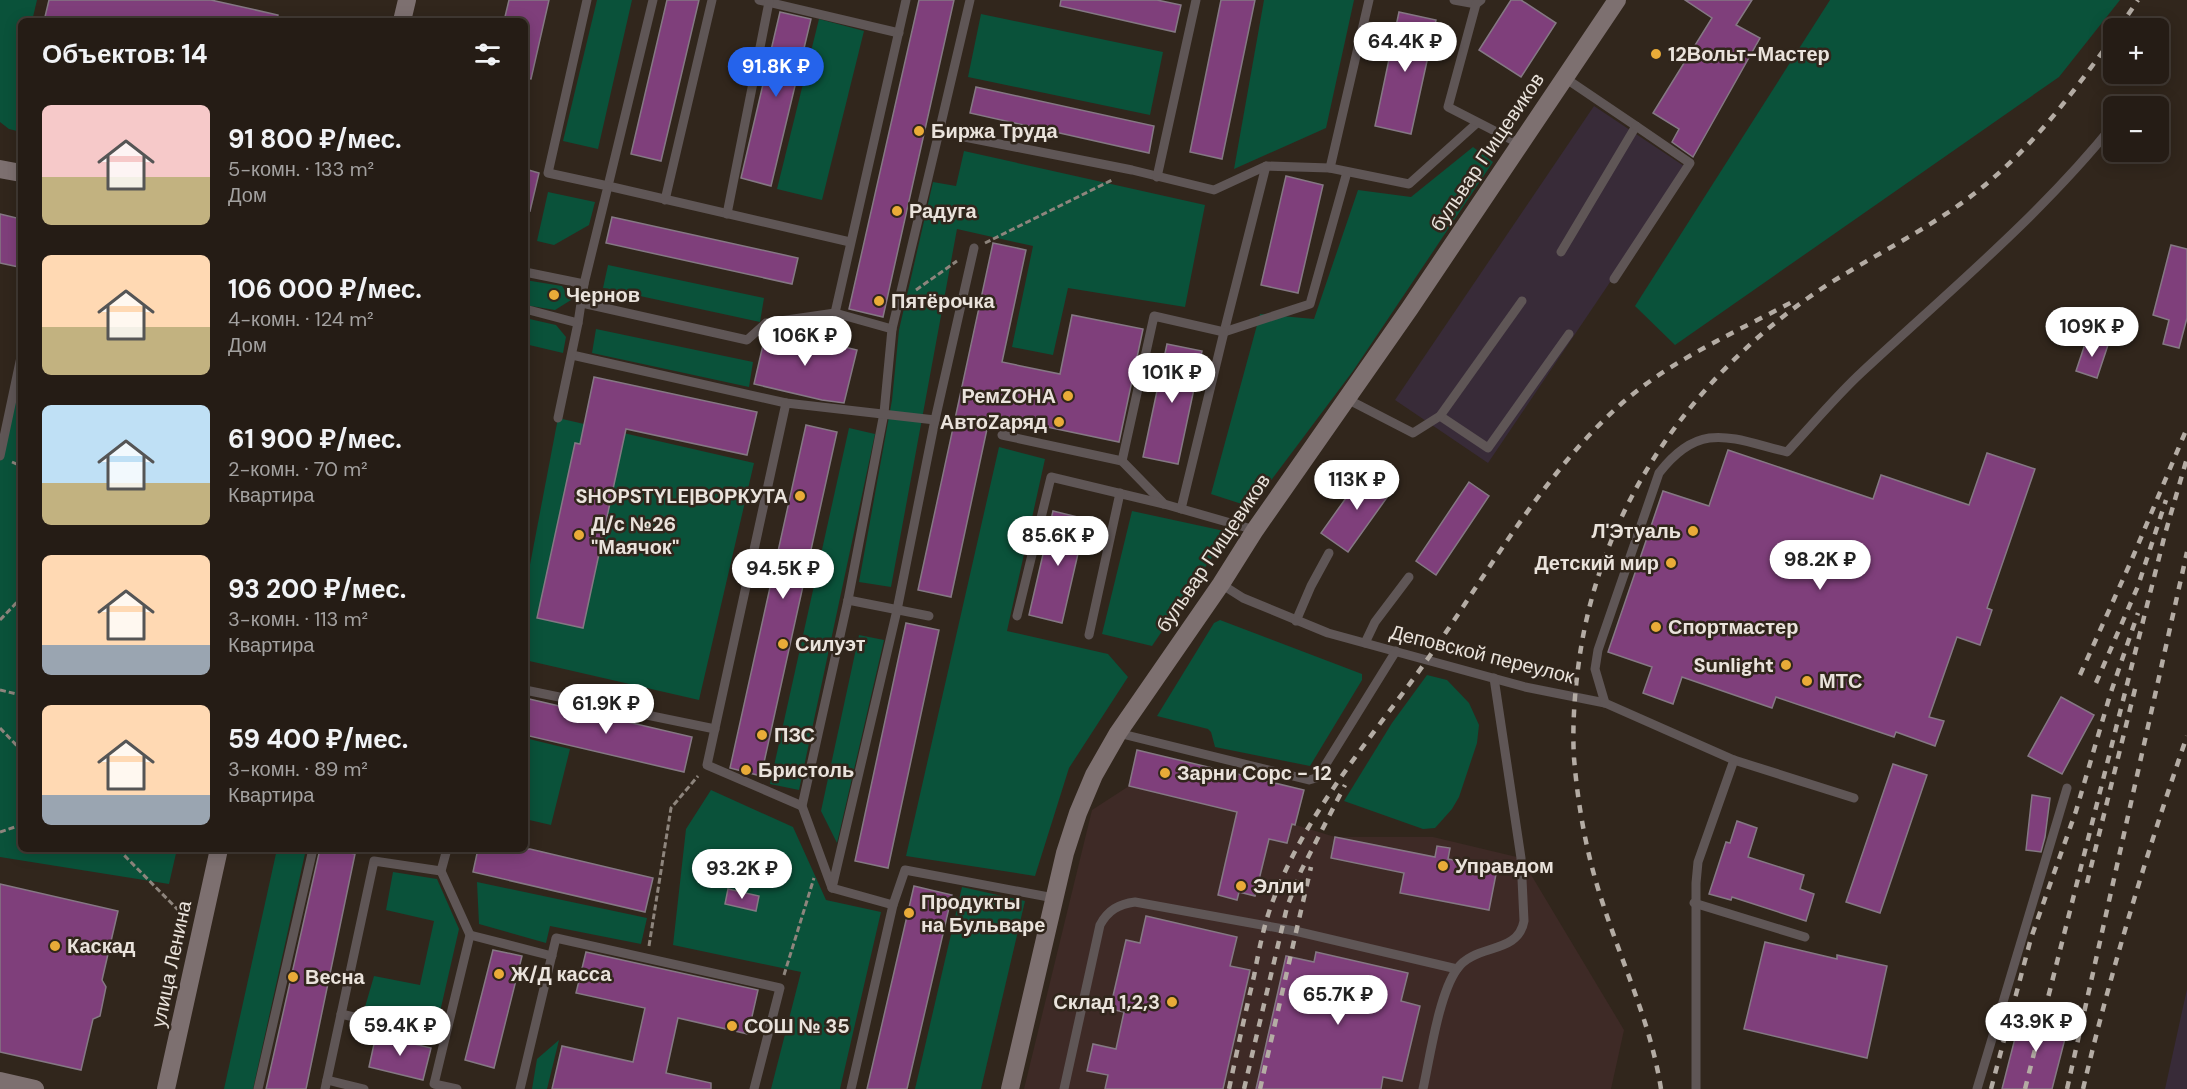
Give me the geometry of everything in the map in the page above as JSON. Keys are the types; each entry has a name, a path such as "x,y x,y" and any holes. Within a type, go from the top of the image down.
{"main road":[{"path":"403,18 407,0"},
{"name":"бульвар Пищевиков","path":"1010,1089 1054,898 1078,813 1094,775 1118,733 1617,0"},
{"path":"0,169 18,172"},
{"name":"улица Ленина","path":"166,1089 218,852"},
{"path":"0,1081 35,1089"}],"lane":[{"path":"588,0 548,173 850,242"},
{"path":"558,418 584,284 653,0"},
{"path":"665,200 712,0"},
{"path":"759,0 899,33"},
{"path":"835,313 906,0"},
{"path":"832,888 802,806 848,600 884,413 892,329 897,303 970,0"},
{"path":"1157,177 1196,0"},
{"path":"1330,168 1369,0"},
{"path":"1454,0 1478,2 1448,107 1520,144"},
{"path":"727,214 770,3"},
{"path":"1565,78 1690,163 1614,279"},
{"path":"939,132 1132,170 1214,190 1266,166 1330,168 1409,184 1477,123"},
{"path":"1561,252 1636,126"},
{"path":"1605,704 1595,669 1598,650 1659,473 1667,463 1687,445 1700,439 1714,437 1734,439 1787,452 1860,374 1982,262 2087,157 2103,137"},
{"path":"1181,509 1266,166"},
{"path":"1122,460 1154,316 1224,332 1310,304 1347,172"},
{"path":"832,888 897,610 935,420 974,248"},
{"path":"528,273 584,284"},
{"path":"1347,399 1413,433 1440,416 1522,301"},
{"path":"582,303 747,340 766,323 835,313 892,329"},
{"path":"528,310 578,323"},
{"path":"1440,416 1488,448 1569,334"},
{"path":"572,355 786,403 935,420"},
{"path":"0,456 18,371"},
{"path":"786,403 707,765 802,806"},
{"path":"1002,435 1122,460 1164,504"},
{"path":"1017,616 1051,477 1164,504 1255,530"},
{"path":"1089,635 1120,493"},
{"path":"1296,621 1329,553"},
{"path":"1365,643 1375,622 1409,577"},
{"name":"Деповской переулок","path":"1221,584 1243,598 1328,633 1525,687 1605,704 1734,760 1854,798"},
{"path":"848,600 929,616"},
{"path":"1118,733 1309,780 1316,778 1396,651"},
{"path":"1423,1089 1446,991 1457,969 1465,959 1476,953 1509,944 1523,930 1521,858 1494,678"},
{"path":"528,691 715,729"},
{"path":"1696,1089 1697,944 1694,903 1698,862 1734,760"},
{"path":"1977,1089 2067,788"},
{"path":"258,1089 312,852"},
{"path":"446,852 441,871 470,935 434,1084 457,1089"},
{"path":"364,1089 326,1085 374,861 441,871"},
{"path":"851,1089 893,905 905,870 1054,898"},
{"path":"832,888 893,905"},
{"path":"1064,1089 1100,925 1116,907 1125,903 1136,902 1296,931 1457,969"},
{"path":"1694,903 1804,937"},
{"path":"470,935 552,956"},
{"path":"520,1089 556,938 780,988 754,1089"},
{"path":"341,1014 445,1038"}],"path":[{"path":"897,303 974,248 1132,170"},
{"path":"0,620 18,601"},
{"path":"0,690 18,694"},
{"path":"0,728 18,747"},
{"path":"647,960 671,808 707,765"},
{"path":"0,832 18,826"},
{"path":"121,852 201,933"},
{"path":"780,988 820,857"}],"shaded area":[{"path":"1594,106 1687,168 1488,463 1395,400"},
{"path":"1137,750 1304,790 1296,825 1335,837 1433,837 1521,858 1624,1030 1611,1089 1024,1089 1092,810 1129,786"},
{"path":"2187,989 2187,1089 2165,1089"}],"green space":[{"path":"0,0 37,0 33,18 18,18 18,131 9,129 0,122"},
{"path":"597,0 632,0 598,149 563,141"},
{"path":"1264,0 1354,0 1326,128 1234,169"},
{"path":"1830,0 2120,0 2106,18 2103,18 2103,21 2059,77 1675,345 1635,306"},
{"path":"981,14 1163,52 1150,115 968,77"},
{"path":"819,19 864,31 822,200 777,189"},
{"path":"1473,147 1493,162 1353,371 1251,507 1211,494 1260,314 1314,319 1358,190 1411,197"},
{"path":"964,151 1205,205 1185,307 1068,288 1053,355 1012,347 1033,246 957,229 891,587 859,582 892,400 899,330 933,182 956,186"},
{"path":"548,192 595,202 589,225 554,245 537,241"},
{"path":"608,265 764,298 760,322 603,288"},
{"path":"528,280 562,286 571,300 555,310 528,306"},
{"path":"528,319 556,325 566,337 563,353 528,345"},
{"path":"596,329 753,362 749,387 592,353"},
{"path":"18,380 18,852 176,852 169,884 0,857 0,461"},
{"path":"558,418 754,463 699,700 528,661 528,575"},
{"path":"849,428 875,434 799,790 770,784"},
{"path":"999,447 1045,459 1007,631 1108,654 1128,677 1069,768 1035,876 906,856"},
{"path":"1132,511 1229,532 1152,646 1102,634"},
{"path":"1220,620 1362,674 1362,680 1310,766 1215,747 1208,729 1157,716 1214,623"},
{"path":"859,635 884,640 837,843 821,811"},
{"path":"1427,675 1447,680 1469,703 1479,725 1477,743 1459,797 1452,809 1435,828 1423,829 1344,801 1392,723"},
{"path":"528,739 570,749 551,825 528,820"},
{"path":"711,790 793,827 826,900 881,912 840,1089 771,1089 801,972 673,945 686,829"},
{"path":"276,852 305,852 253,1089 224,1089"},
{"path":"393,872 437,879 459,929 437,1025 365,1007 374,976 420,985 434,921 386,910"},
{"path":"477,882 647,918 641,944 550,926 546,943 479,924"},
{"path":"962,887 1025,901 981,1089 915,1089"},
{"path":"559,1040 547,1089 532,1089 537,1059"}],"building":[{"path":"49,0 211,0 278,15 278,18 45,18"},
{"path":"509,0 549,0 531,79 528,78 528,18 505,18"},
{"path":"667,0 699,0 661,161 631,154"},
{"path":"919,0 954,0 883,317 849,309"},
{"path":"1061,0 1157,0 1181,5 1175,32 1060,6"},
{"path":"1221,0 1255,0 1222,159 1190,152"},
{"path":"1511,0 1521,0 1556,23 1521,77 1479,50"},
{"path":"1685,0 1752,0 1736,25 1760,38 1693,157 1672,142 1679,129 1653,113 1712,18"},
{"path":"780,12 811,19 771,186 741,178"},
{"path":"1399,12 1436,20 1411,134 1375,126"},
{"path":"976,87 1154,126 1149,153 970,113"},
{"path":"528,170 539,173 530,211 528,211"},
{"path":"1286,176 1323,185 1298,293 1261,285"},
{"path":"0,214 18,218 18,267 0,263"},
{"path":"612,217 798,258 792,284 606,243"},
{"path":"993,243 1026,250 1002,362 1060,374 1072,315 1143,329 1119,442 990,415 951,597 918,590"},
{"path":"2171,245 2187,249 2187,318 2179,348 2163,344 2169,320 2153,315"},
{"path":"770,329 857,350 844,403 754,384 766,332"},
{"path":"2087,338 2108,345 2097,378 2076,371"},
{"path":"1167,344 1202,351 1178,464 1143,457"},
{"path":"594,377 757,412 747,455 626,429 583,628 537,618 575,443 580,444"},
{"path":"806,425 837,432 761,776 730,768"},
{"path":"1728,450 1873,499 1881,475 1969,505 1987,453 2035,469 1987,608 1992,610 1980,645 1957,637 1929,717 1944,721 1935,746 1896,732 1894,737 1776,697 1772,708 1682,677 1673,704 1643,693 1652,667 1608,652 1663,491 1709,506"},
{"path":"1366,470 1393,489 1348,552 1321,533"},
{"path":"1469,482 1489,496 1436,575 1416,561"},
{"path":"1053,511 1086,519 1062,623 1029,615"},
{"path":"906,623 939,630 888,868 855,861"},
{"path":"2061,697 2094,715 2062,774 2028,756"},
{"path":"528,699 692,737 684,772 528,736"},
{"path":"1137,750 1304,790 1295,825 1292,824 1287,843 1269,839 1255,896 1239,892 1237,900 1218,895 1237,812 1129,786"},
{"path":"1893,764 1927,775 1880,913 1846,902"},
{"path":"2032,795 2050,798 2041,852 2026,850"},
{"path":"1737,821 1757,828 1748,857 1804,875 1800,889 1814,894 1806,921 1732,897 1731,900 1709,894 1726,842 1730,843"},
{"path":"1335,837 1435,857 1437,846 1450,848 1448,859 1497,869 1489,910 1400,893 1404,873 1331,858"},
{"path":"530,849 653,878 645,912 473,872 477,852 528,852"},
{"path":"319,852 355,854 306,1089 266,1089"},
{"name":"Каскад","path":"0,884 118,911 102,980 106,987 100,1016 93,1019 81,1070 0,1052"},
{"path":"914,886 952,895 907,1089 867,1089"},
{"path":"728,889 759,896 756,911 725,904"},
{"name":"Склад 1,2,3","path":"1146,916 1237,937 1230,966 1250,970 1223,1089 1105,1089 1108,1075 1087,1071 1093,1044 1116,1049 1124,1012 1110,1009 1126,940 1140,943"},
{"path":"1765,942 1837,959 1837,955 1887,966 1867,1058 1744,1029"},
{"path":"493,950 522,956 494,1068 465,1060"},
{"name":"СОШ № 35","path":"586,952 758,990 748,1034 678,1018 666,1073 711,1083 711,1089 552,1089 562,1046 633,1062 645,1008 576,993"},
{"path":"1316,952 1408,973 1401,1001 1420,1006 1402,1081 1383,1077 1381,1089 1256,1089 1286,956 1314,962"},
{"path":"2022,1011 2069,1023 2052,1089 2002,1089"},
{"path":"376,1035 431,1048 423,1080 369,1067"}],"railway":[{"path":"2126,18 2138,0"},
{"path":"1661,1089 1644,1018 1592,868 1581,813 1573,745 1575,693 1580,654 1592,599 1609,546 1632,495 1661,448 1694,403 1731,362 1773,325 1818,291 1951,211 1992,179 2042,129 2103,51"},
{"path":"1229,1089 1265,927 1274,898 1288,866 1323,803 1429,657 1517,526 1541,493 1592,432 1639,389 1681,361 1792,302"},
{"path":"2080,675 2187,428"},
{"path":"2025,1089 2165,534 2187,458"},
{"path":"2096,683 2138,586 2166,500"},
{"path":"2067,1089 2187,552"},
{"path":"1991,1089 2031,938 2076,811 2110,695 2138,613"},
{"path":"2087,883 2136,685"},
{"path":"2083,1089 2130,911 2187,736"},
{"path":"1244,1089 1287,907 1301,871 1345,785"},
{"path":"1260,1089 1311,867"}],"place":[{"name":"12Вольт-Мастер","path":"1656,54"},
{"name":"Биржа Труда","path":"919,131"},
{"name":"Радуга","path":"897,211"},
{"name":"Чернов","path":"554,295"},
{"name":"Пятёрочка","path":"879,301"},
{"name":"РемZОНА","path":"1068,396"},
{"name":"АвтоZаряд","path":"1059,422"},
{"name":"SHOPSTYLE|ВОРКУТА","path":"800,496"},
{"name":"Л'Этуаль","path":"1693,531"},
{"name":"Д/с №26 \"Маячок\"","path":"579,535"},
{"name":"Детский мир","path":"1671,563"},
{"name":"Спортмастер","path":"1656,627"},
{"name":"Силуэт","path":"783,644"},
{"name":"Sunlight","path":"1786,665"},
{"name":"МТС","path":"1807,681"},
{"name":"ПЗС","path":"762,735"},
{"name":"Бристоль","path":"746,770"},
{"name":"Зарни Сорс - 12","path":"1165,773"},
{"name":"Управдом","path":"1443,866"},
{"name":"Элли","path":"1241,886"},
{"name":"Продукты на Бульваре","path":"909,913"},
{"name":"Каскад","path":"55,946"},
{"name":"Ж/Д касса","path":"499,974"},
{"name":"Весна","path":"293,977"},
{"name":"Склад 1,2,3","path":"1172,1002"},
{"name":"СОШ № 35","path":"732,1026"}]}
